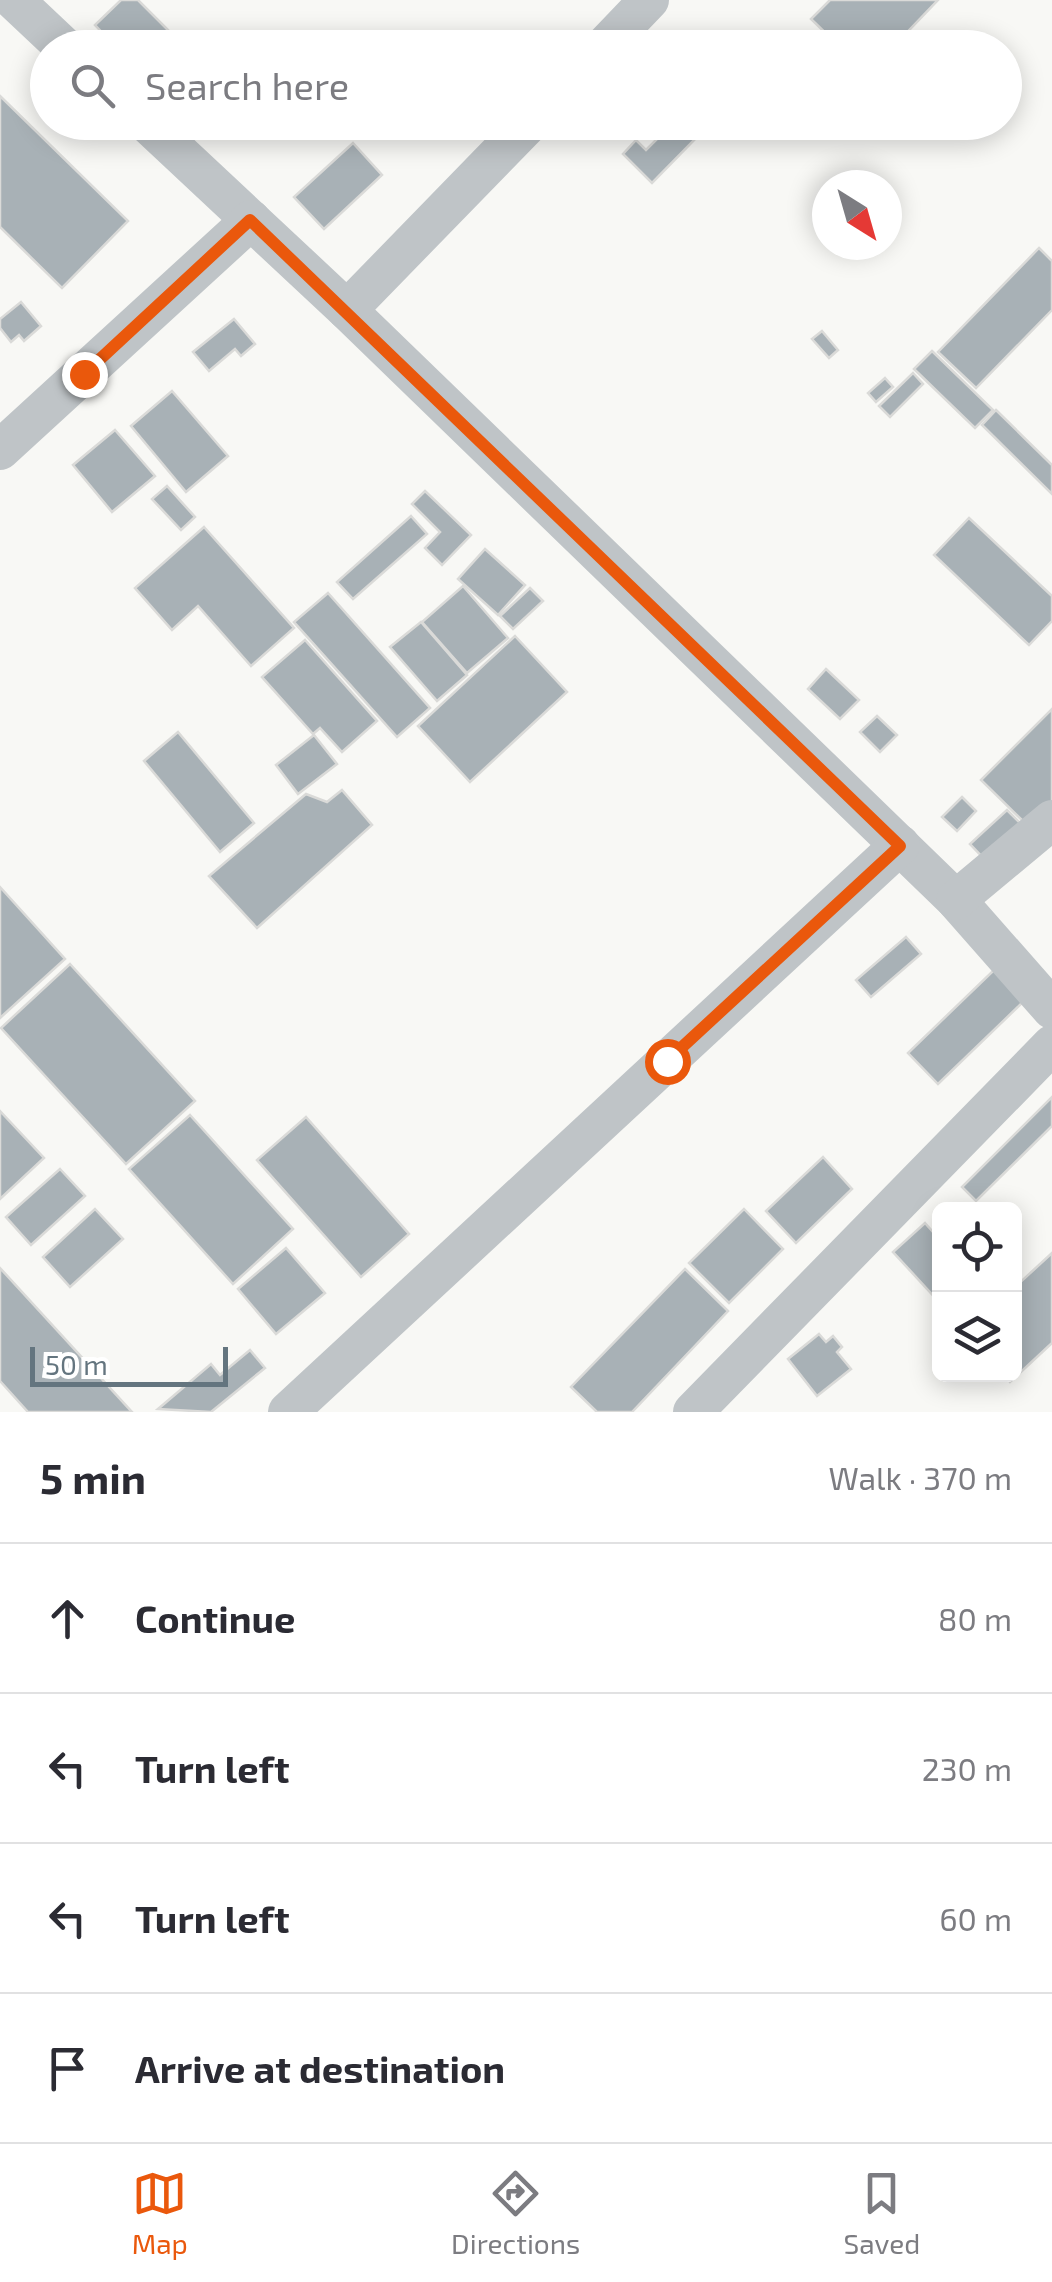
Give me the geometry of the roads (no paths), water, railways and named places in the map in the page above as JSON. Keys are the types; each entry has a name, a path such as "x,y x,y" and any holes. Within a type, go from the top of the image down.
{"street":[{"path":"14,0 46,30"},
{"path":"620,30 649,0"},
{"path":"165,140 348,310 956,900 1052,1010"},
{"path":"348,310 513,140"},
{"path":"0,450 250,220"},
{"path":"956,900 1052,820"},
{"path":"288,1412 900,846"},
{"path":"693,1412 1052,1045"}]}
